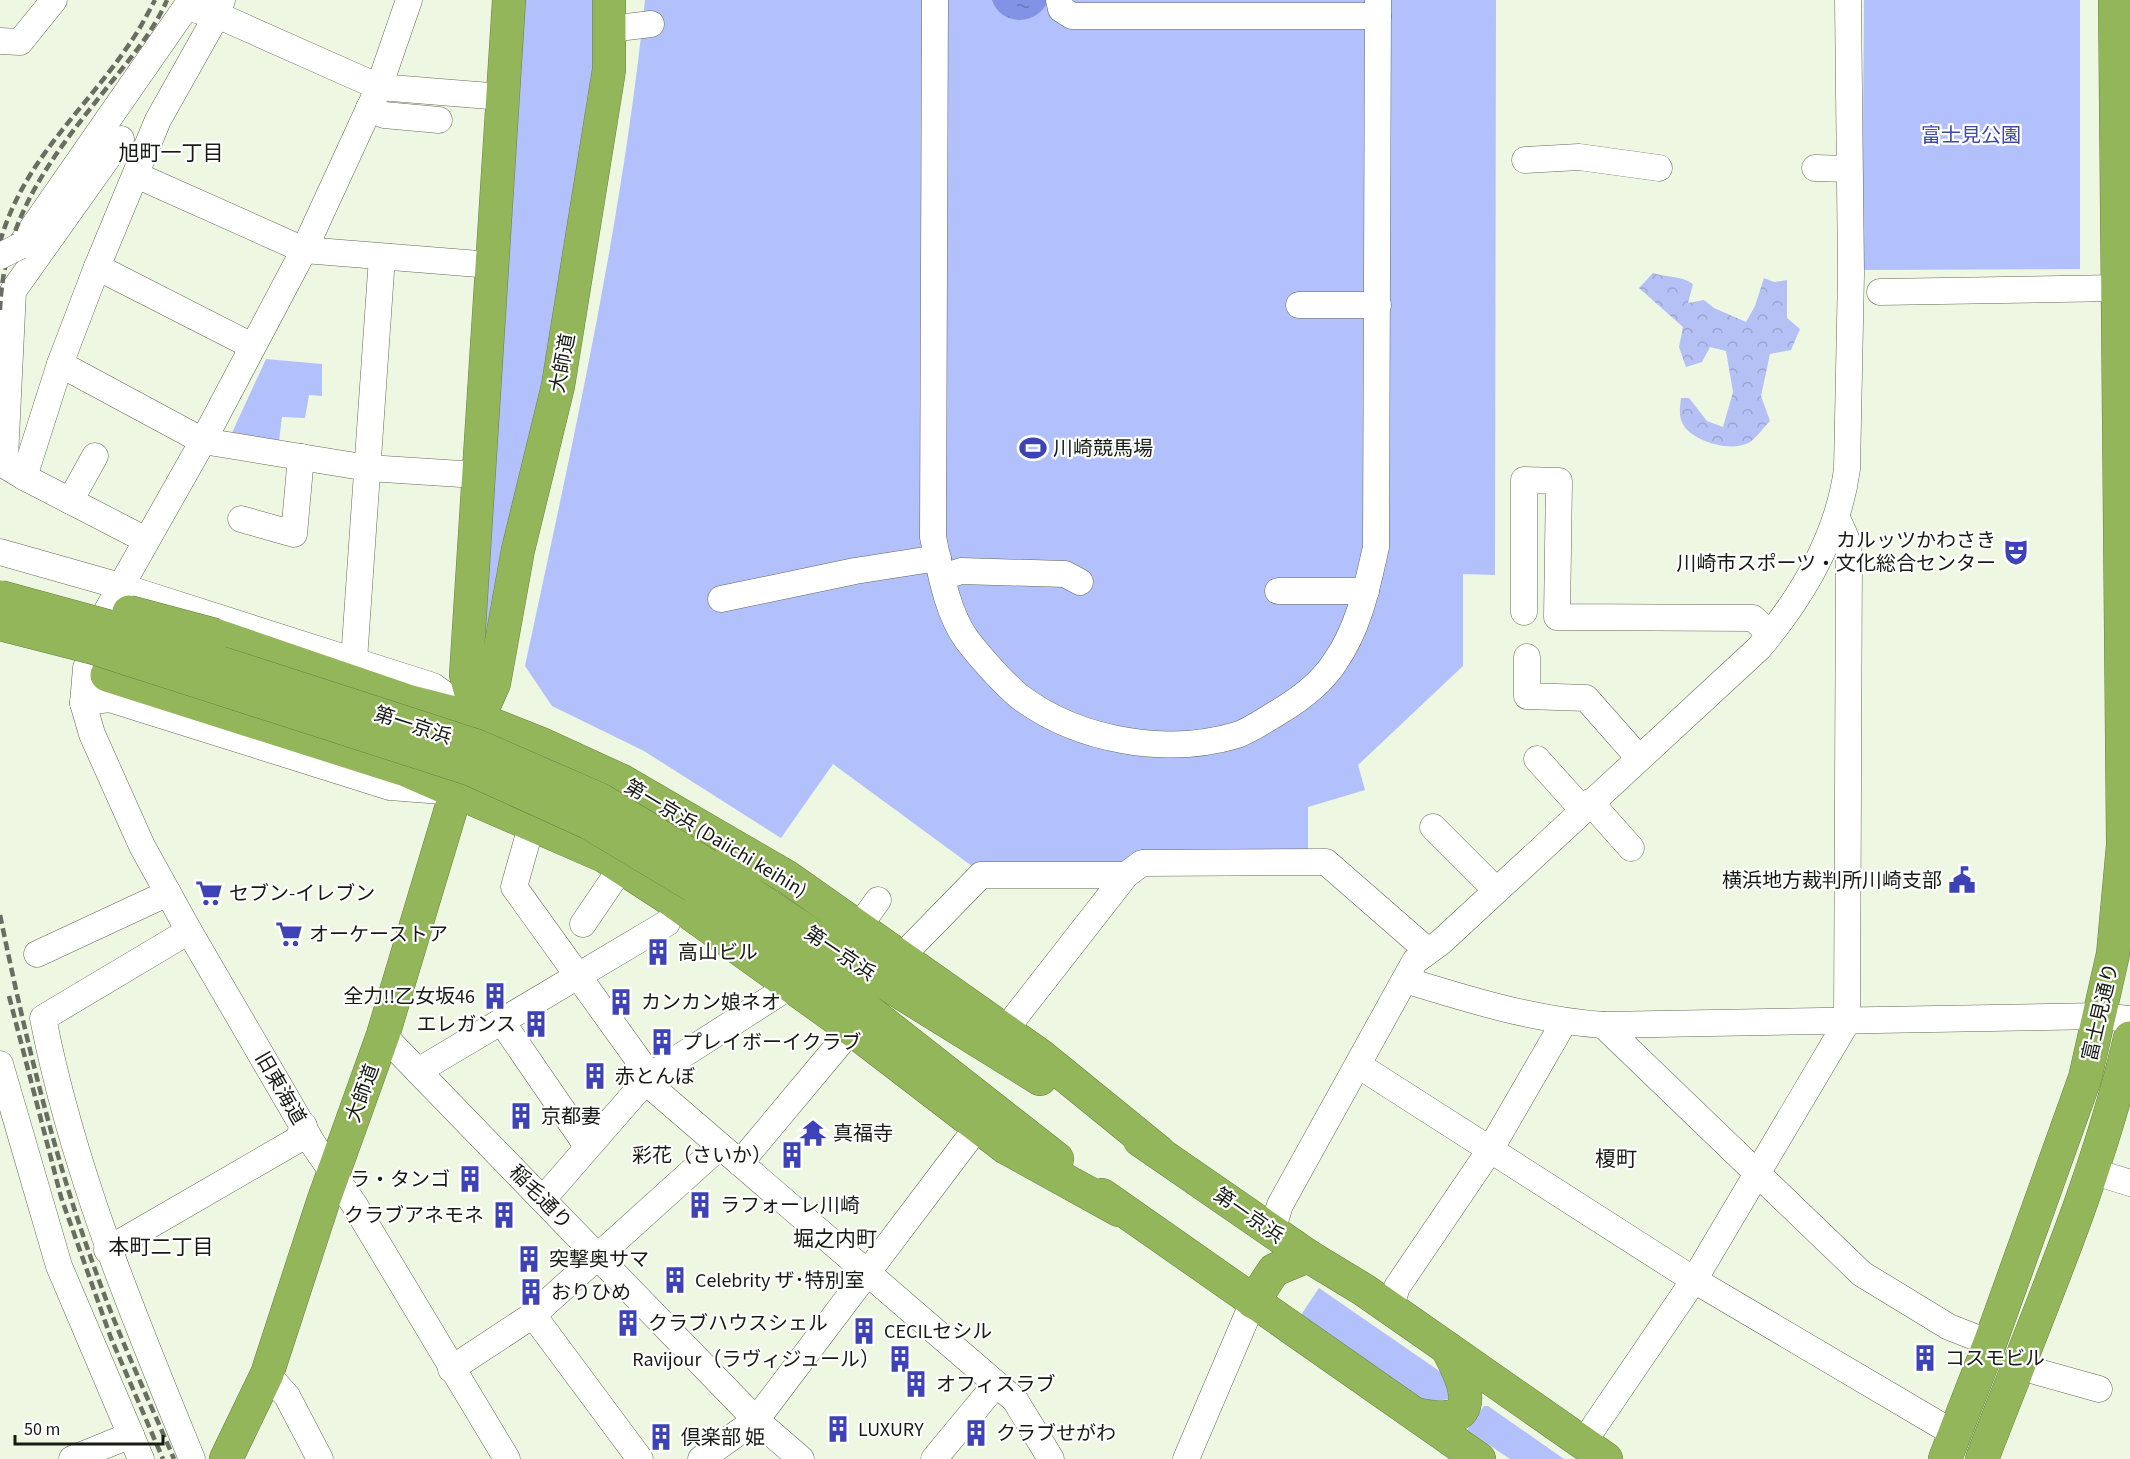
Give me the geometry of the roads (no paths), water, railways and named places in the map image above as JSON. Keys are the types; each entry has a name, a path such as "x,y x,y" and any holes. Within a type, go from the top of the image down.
{"highway":[{"path":"478,719 466,675 509,0"},
{"name":"富士見通り","path":"1950,1446 2070,1125 2115,1018 2113,954 2123,845 2115,0"},
{"name":"大師道","path":"226,1459 267,1374 333,1173 383,1035 478,719 494,682 518,550 558,386 609,70 610,14"},
{"name":"第一京浜 (Daiichi keihin)","path":"0,576 215,635 411,702 478,719 539,743 622,781 787,878 1005,1030 1159,1152"},
{"name":"第一京浜","path":"0,597 110,627 477,746 601,800 700,875 876,1017 1012,1121 1119,1210 1479,1459"},
{"name":"第一京浜","path":"0,624 94,648 470,769 700,875 874,976 1159,1152 1308,1256 1390,1308 1594,1451"},
{"path":"0,645 107,675 406,770 604,856 673,901 854,1031 1005,1147 1119,1210"},
{"name":"富士見通り","path":"1982,1459 2092,1171 2119,1086 2130,1038"},
{"path":"1240,1293 1241,1281 1251,1273 1262,1258 1272,1230"},
{"path":"1240,1293 1274,1270 1308,1256"},
{"path":"1416,1414 1446,1419 1455,1416 1463,1408 1467,1397 1464,1383 1447,1348"}],"street":[{"path":"0,41 20,42 54,0"},
{"path":"409,0 374,97 304,250 203,441 146,540 131,572 120,586 104,616 86,668 83,703 110,699 390,787 457,793"},
{"path":"935,0 933,537 951,606 966,639 1020,696 1062,720 1101,736 1146,743 1199,743 1240,734 1302,697 1335,663 1357,622 1366,591 1376,547 1378,8 1072,16 1061,9 1059,0"},
{"path":"1272,1230 1280,1205 1415,961 1441,942 1770,634 1805,586 1837,518 1844,498 1847,469 1851,274 1848,169 1848,0"},
{"path":"0,256 20,246 190,4 219,7 374,97 502,96"},
{"path":"24,477 60,364 135,175 162,111 219,7"},
{"path":"610,14 651,24"},
{"path":"374,97 384,115 439,120"},
{"path":"121,139 13,291 5,458 6,466 24,477 146,540"},
{"path":"1525,160 1579,157 1659,168"},
{"path":"1815,168 1848,169"},
{"path":"135,175 304,250 491,265"},
{"path":"354,660 382,257"},
{"path":"97,267 252,346"},
{"path":"1880,292 2116,288"},
{"path":"1299,305 1378,305"},
{"path":"60,364 203,441 368,468 477,476"},
{"path":"70,501 95,456"},
{"path":"241,519 294,534 301,457"},
{"path":"1524,612 1524,480 1558,481 1557,617 1754,618 1770,634"},
{"path":"1594,1451 1677,1321 1694,1280 1847,1022 1849,554 1846,538 1837,518"},
{"path":"0,552 120,586 433,686 478,719"},
{"path":"721,599 855,571 940,567 961,571 1065,574 1080,582"},
{"path":"1278,591 1366,591"},
{"path":"1527,657 1527,696 1586,698 1640,758"},
{"name":"旧東海道","path":"83,703 92,734 142,846 189,931 303,1126 507,1459"},
{"path":"1537,759 1631,848"},
{"path":"532,823 514,887 581,976 648,1079 740,1164 1016,1400 1051,1459"},
{"path":"1433,827 1496,890"},
{"path":"1005,1030 1126,875 1142,863 1326,862 1402,921 1428,951"},
{"path":"583,924 621,868"},
{"path":"900,958 981,875 1126,875"},
{"path":"37,954 168,892"},
{"path":"858,928 878,900"},
{"path":"418,1071 667,923"},
{"path":"189,931 43,1018 55,1077 107,1250 192,1459"},
{"path":"1405,980 1506,1011 1564,1022 1603,1025 2115,1018"},
{"path":"543,1199 648,1079 790,986"},
{"path":"502,1022 587,1146"},
{"path":"1390,1308 1397,1287 1457,1207 1564,1022"},
{"path":"1603,1025 1862,1274 1949,1327 1990,1342"},
{"path":"740,1164 841,1041 854,1031"},
{"name":"稲毛通り","path":"383,1035 756,1420 801,1459"},
{"path":"0,1064 59,1266 141,1459"},
{"path":"1358,1065 1950,1446"},
{"path":"701,1459 756,1420 868,1275 979,1125"},
{"path":"107,1250 297,1140 303,1126"},
{"path":"451,1369 533,1315 720,1146"},
{"path":"2092,1171 2130,1183"},
{"path":"1186,1459 1240,1293"},
{"path":"533,1315 640,1459"},
{"path":"2017,1366 2098,1389"},
{"path":"267,1374 287,1395 320,1459"},
{"path":"934,1459 996,1384"},
{"path":"72,1459 130,1435"}],"water":[{"path":"992,0 1048,0 1037,15 1020,20 1003,15"}],"railway":[{"path":"0,242 24,185 40,160 114,65 155,0"},
{"path":"0,310 11,243 36,186 71,133 143,42 167,0"},
{"path":"0,915 30,1051 67,1186 124,1344 174,1459"},
{"path":"9,996 61,1197 111,1338 163,1459"}],"place":[{"name":"川崎競馬場","path":"1033,448"},
{"name":"カルッツかわさき 川崎市スポーツ・文化総合センター","path":"2016,552"},
{"name":"横浜地方裁判所川崎支部","path":"1962,880"},
{"name":"セブン-イレブン","path":"209,893"},
{"name":"オーケーストア","path":"289,934"},
{"name":"高山ビル","path":"658,952"},
{"name":"全力!!乙女坂46","path":"495,996"},
{"name":"カンカン娘ネオ","path":"621,1002"},
{"name":"エレガンス","path":"536,1024"},
{"name":"プレイボーイクラブ","path":"662,1042"},
{"name":"赤とんぼ","path":"595,1076"},
{"name":"京都妻","path":"521,1116"},
{"name":"真福寺","path":"813,1133"},
{"name":"彩花（さいか）","path":"792,1155"},
{"name":"ラ・タンゴ","path":"470,1179"},
{"name":"ラフォーレ川崎","path":"700,1205"},
{"name":"クラブアネモネ","path":"504,1215"},
{"name":"突撃奥サマ","path":"529,1259"},
{"name":"Celebrity ザ･特別室","path":"675,1280"},
{"name":"おりひめ","path":"531,1292"},
{"name":"クラブハウスシェル","path":"628,1323"},
{"name":"CECILセシル","path":"864,1331"},
{"name":"コスモビル","path":"1925,1358"},
{"name":"Ravijour（ラヴィジュール）","path":"900,1359"},
{"name":"オフィスラブ","path":"916,1384"},
{"name":"LUXURY","path":"838,1429"},
{"name":"クラブせがわ","path":"976,1433"},
{"name":"倶楽部 姫","path":"661,1437"}],"district":[{"name":"旭町一丁目","path":"171,153"},
{"name":"榎町","path":"1616,1159"},
{"name":"堀之内町","path":"835,1239"},
{"name":"本町二丁目","path":"161,1247"}],"park label":[{"name":"富士見公園","path":"1971,135"}]}
